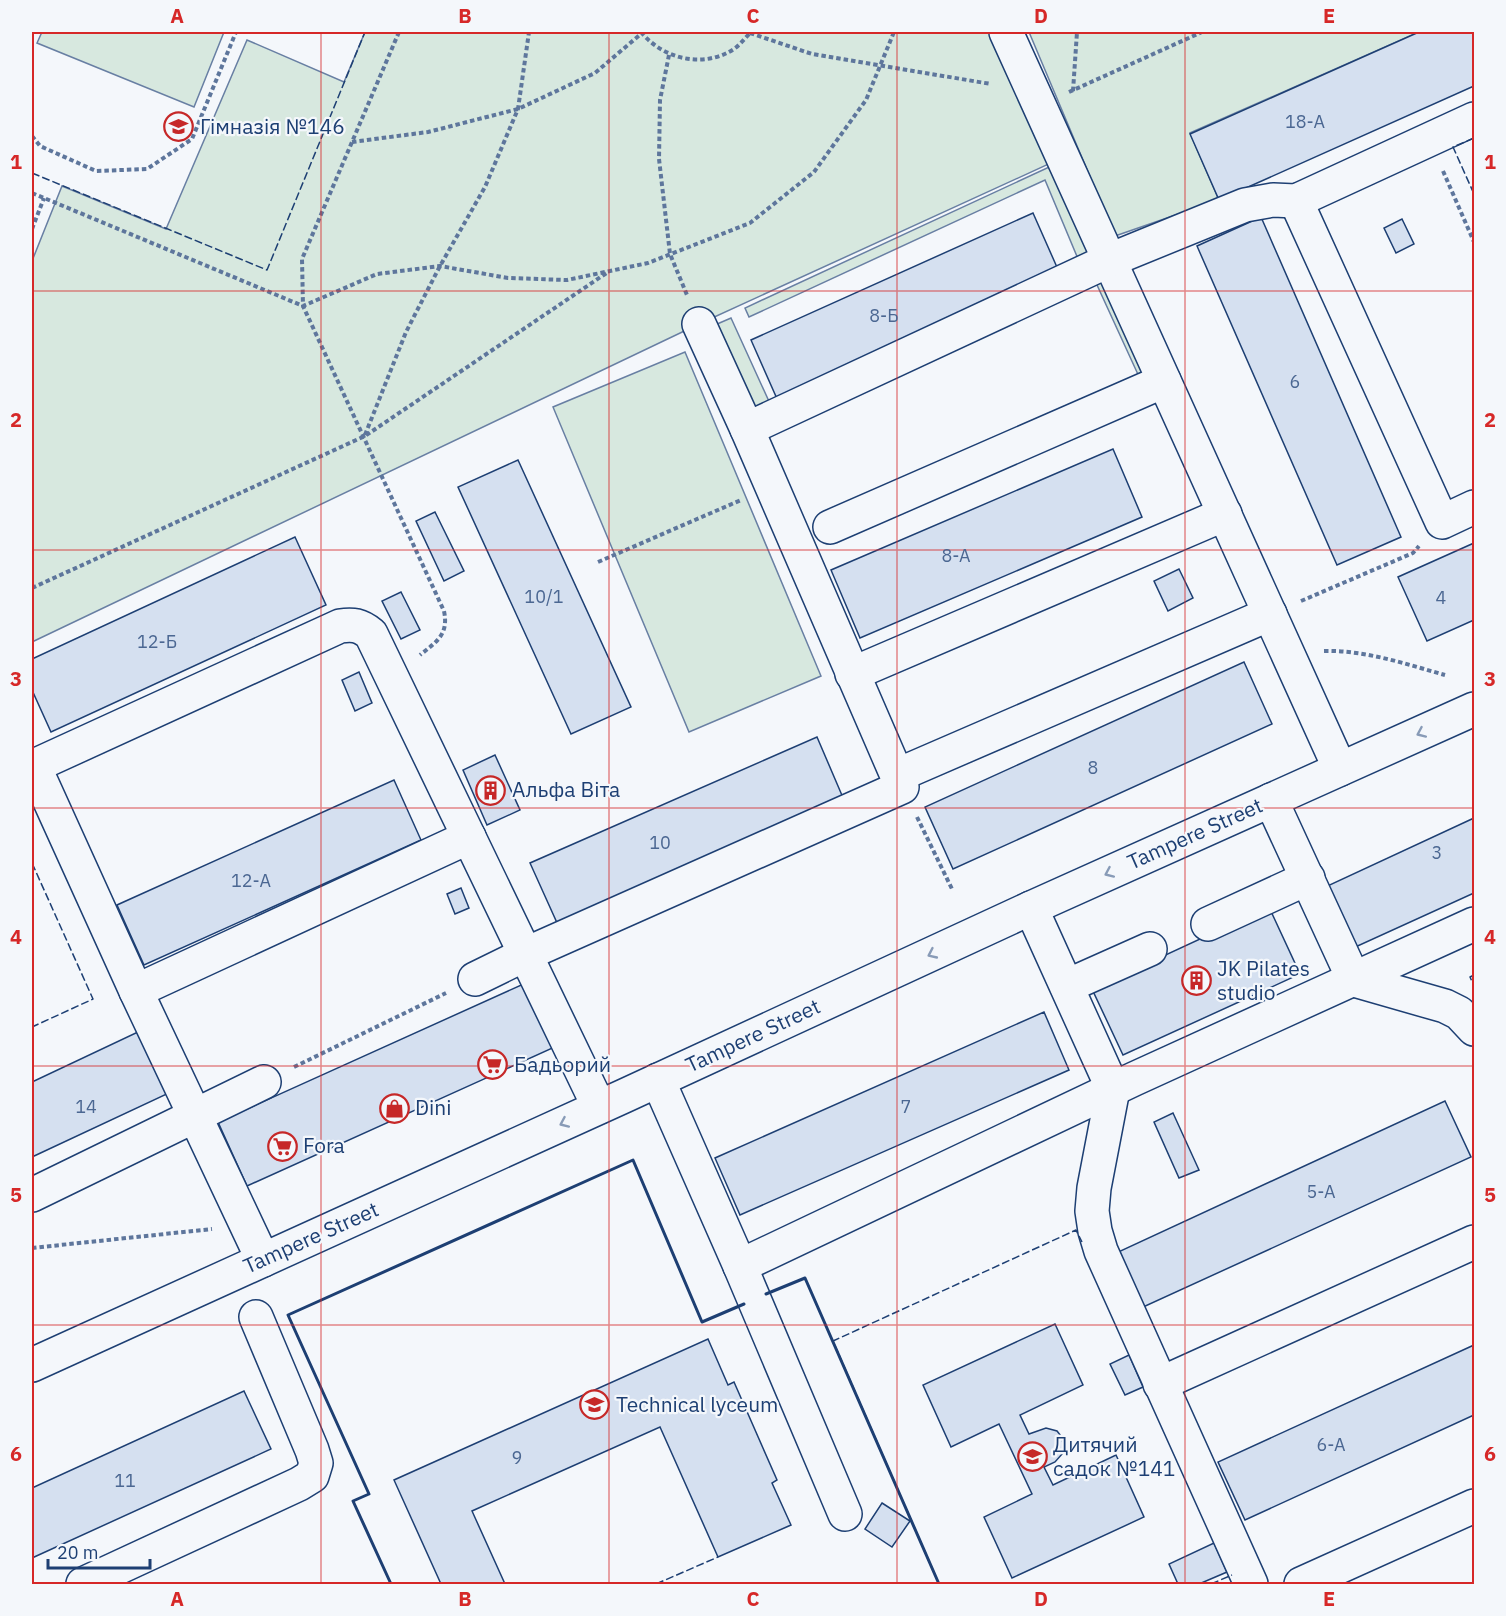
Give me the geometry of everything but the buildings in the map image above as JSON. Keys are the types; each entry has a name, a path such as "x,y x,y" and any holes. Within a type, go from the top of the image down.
{"street":[{"path":"1006,32 1340,769"},
{"path":"747,429 1110,261 1245,205 1273,200 1296,201 1474,119"},
{"path":"1296,201 1442,522 1474,507"},
{"path":"699,324 900,781"},
{"path":"830,527 1164,381"},
{"path":"852,675 1225,514"},
{"path":"475,979 900,781 1270,614"},
{"path":"263,1260 136,991 34,766 340,626 352,624 362,626 371,634 599,1107"},
{"name":"Tampere Street","path":"32,1365 1031,908 1474,709"},
{"path":"1271,800 1354,980 1444,1006 1460,1013 1474,1029"},
{"path":"136,991 469,837"},
{"path":"1208,924 1308,878"},
{"path":"1031,908 1113,1089 1094,1188 1092,1211 1101,1251 1251,1584"},
{"path":"740,1266 1113,1089 1474,924"},
{"path":"1067,986 1150,949"},
{"path":"658,1080 845,1514"},
{"path":"32,1195 264,1082"},
{"path":"1160,1384 1474,1242"},
{"path":"83,1584 312,1476 316,1463 312,1450 256,1317"},
{"path":"1300,1584 1474,1506"}],"path":[{"path":"32,136 40,146 96,171 147,169 192,139 236,32"},
{"path":"392,678 437,641 444,633 447,623 444,611 303,306 302,259 399,32"},
{"path":"364,436 406,332 485,187 518,109 529,32"},
{"path":"352,142 428,132 518,109 594,73 641,32 654,46 669,55 692,60 714,58 734,48 751,32 812,54 965,79 1036,99 1202,32"},
{"path":"32,193 303,306 377,274 440,266 508,278 567,280 648,263 750,224 814,172 866,100 894,32"},
{"path":"669,55 660,100 659,159 670,254 699,324"},
{"path":"1429,139 1474,242"},
{"path":"32,229 44,198"},
{"path":"32,588 364,436 610,270"},
{"path":"598,562 771,486"},
{"path":"1270,614 1413,553 1442,522"},
{"path":"1287,652 1337,650 1382,658 1445,675"},
{"path":"900,781 952,889"},
{"path":"264,1082 475,979"},
{"path":"32,1248 222,1228"}],"shaded area":[{"path":"42,32 224,32 194,107 37,43"},
{"path":"365,32 1007,32 1064,157 699,324 32,642 32,261 62,186 166,229 247,40 344,82"},
{"path":"1029,32 1419,32 1190,133 1219,200 1115,236"},
{"path":"1060,162 1097,253 1081,266 1045,180 749,317 745,308"},
{"path":"1106,266 1144,349 1141,381 1092,274"},
{"path":"731,318 772,408 750,418 708,328"},
{"path":"685,352 821,676 689,732 553,407"}],"fence":[{"path":"32,173 267,270 365,32"},
{"path":"1474,138 1453,147 1474,194"},
{"path":"32,863 93,999 32,1027"},
{"path":"1474,975 1470,977 1474,986"},
{"path":"939,1584 833,1341 1076,1230 1082,1242"},
{"path":"656,1584 718,1557"},
{"path":"1211,1584 1232,1575"}],"wall":[{"path":"391,1584 353,1501 369,1494 288,1315 633,1160 702,1322 744,1304"},
{"path":"766,1294 805,1278 939,1584"}],"place":[{"name":"Гімназія №146","path":"179,127"},
{"name":"Альфа Віта","path":"491,790"},
{"name":"JK Pilates studio","path":"1196,981"},
{"name":"Бадьорий","path":"493,1065"},
{"name":"Dini","path":"394,1108"},
{"name":"Fora","path":"282,1146"},
{"name":"Technical lyceum","path":"595,1405"},
{"name":"Дитячий садок №141","path":"1032,1457"}]}
